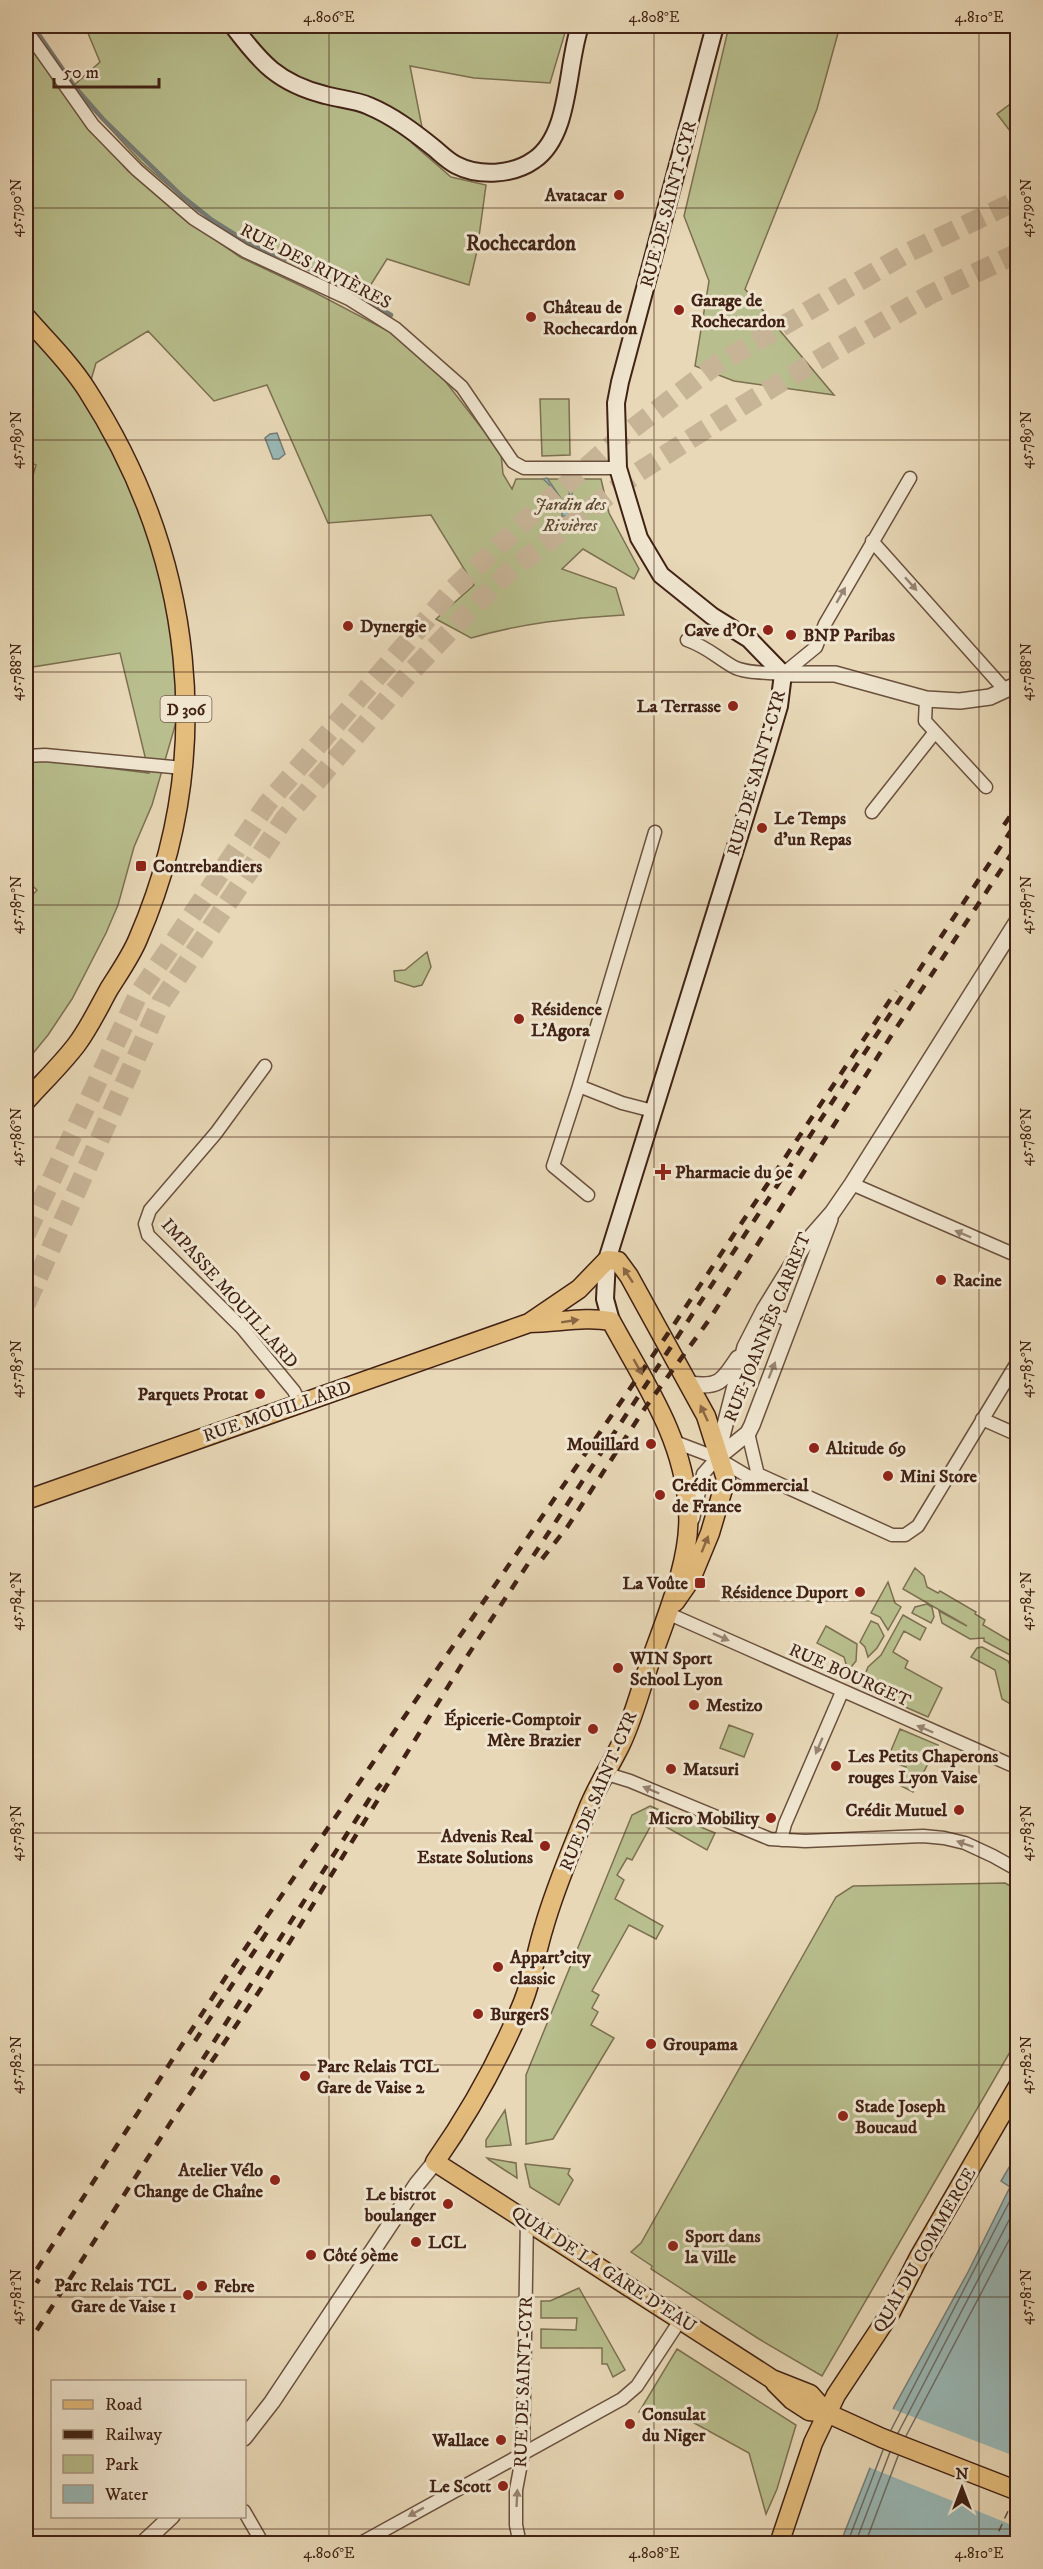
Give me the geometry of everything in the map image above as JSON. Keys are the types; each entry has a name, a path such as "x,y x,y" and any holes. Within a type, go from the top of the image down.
{"main road":[{"path":"233,26 258,58 288,83 324,95 368,105 402,124 456,165 482,172 509,172 534,160 550,145 562,120 573,46 580,26"},
{"name":"RUE DE SAINT-CYR","path":"435,2162 475,2098 515,2021 534,1970 543,1927 588,1808 604,1773 621,1744 667,1614 687,1545 688,1510 675,1442 658,1404 611,1321 605,1299 607,1260 766,750 779,706 783,674 749,639 712,616 661,574 639,538 618,468 616,403 715,26"},
{"name":"D 306","path":"26,317 86,388 118,443 156,531 171,582 181,636 186,728 176,819 161,873 138,940 77,1044 26,1101"},
{"name":"RUE DE SAINT-CYR","path":"607,1260 618,1261 629,1275 690,1384 710,1427 717,1458 726,1479 710,1533 691,1579 667,1614"},
{"name":"RUE MOUILLARD","path":"26,1500 529,1323 579,1289 607,1260"},
{"name":"RUE MOUILLARD","path":"529,1323 553,1323 589,1318 611,1321"},
{"name":"QUAI DU COMMERCE","path":"779,2544 813,2443 827,2413 891,2312 919,2257 1017,2086"},
{"name":"QUAI DE LA GARE D'EAU","path":"435,2162 527,2219 772,2379 798,2404 809,2411 827,2413 882,2438 1017,2491"}],"street":[{"name":"RUE DES RIVIÈRES","path":"26,30 93,125 136,170 194,219 244,251 349,299 395,328 462,387 513,462 524,468 618,468"},
{"path":"783,674 816,647 825,624 910,478"},
{"path":"687,640 706,647 733,667 741,670 783,674 835,674 926,699 960,701 990,697 1011,687 872,541"},
{"path":"926,699 925,720 986,787"},
{"path":"872,812 935,732"},
{"path":"26,756 45,755 183,768"},
{"path":"588,1196 553,1166 655,832"},
{"name":"RUE JOANNÈS CARRET","path":"717,1458 720,1437 745,1347 764,1310 804,1245 832,1213 852,1184 1017,920"},
{"name":"IMPASSE MOUILLARD","path":"265,1066 216,1133 150,1210 145,1224 148,1235 242,1328 294,1391 300,1403"},
{"path":"579,1086 622,1103 653,1111"},
{"path":"852,1184 1017,1256"},
{"name":"RUE JOANNÈS CARRET","path":"717,1458 748,1433 832,1213"},
{"path":"764,1310 792,1322"},
{"path":"690,1384 708,1387 722,1381 745,1347"},
{"path":"675,1442 717,1458 749,1477 758,1475 892,1535 905,1535 918,1526 1017,1361"},
{"path":"982,1419 1017,1435"},
{"path":"748,1433 758,1475"},
{"name":"RUE DE SAINT-CYR","path":"687,1545 704,1473 717,1458"},
{"name":"RUE BOURGET","path":"667,1614 1017,1768"},
{"path":"781,1840 785,1824 842,1692"},
{"path":"604,1773 630,1781 770,1839 923,1836 944,1838 984,1851 1017,1870"},
{"path":"246,2435 272,2402 417,2184 435,2162"},
{"name":"RUE DE SAINT-CYR","path":"520,2544 516,2525 516,2490 523,2453 527,2219"},
{"path":"359,2544 622,2399 637,2386 681,2319"},
{"path":"246,2515 262,2544"},
{"path":"142,2544 171,2518"}],"green space":[{"path":"85,26 567,26 550,83 474,78 410,66 422,127 412,143 451,177 486,185 477,251 469,285 387,259 365,294 320,272 250,246 198,211 141,162 72,87 100,62"},
{"path":"729,26 840,26 817,109 745,289 834,395 734,381 695,366 709,281 684,216"},
{"name":"Jardin des Rivières","path":"26,42 89,127 128,171 188,221 240,257 392,333 442,377 501,453 503,474 512,489 516,479 601,479 609,513 639,569 634,579 583,549 562,569 616,588 624,615 547,622 509,628 471,638 436,619 474,585 431,515 328,523 267,385 214,401 148,331 96,363 86,397 117,447 129,487 163,575 176,639 177,719 152,805 134,847 118,905 106,933 72,999 48,1035 26,1062 26,902 37,890 26,880 26,758 149,773 120,653 26,668 26,499 36,465 26,461"},
{"path":"1017,99 1017,140 997,114"},
{"path":"540,399 569,399 570,455 542,456"},
{"path":"427,952 431,967 422,985 414,987 395,981 394,971 405,970"},
{"path":"915,1568 924,1576 927,1587 938,1593 940,1591 976,1612 975,1614 985,1620 983,1625 1017,1645 1017,1657 984,1641 984,1638 970,1639 942,1623 939,1611 967,1626 903,1589"},
{"path":"888,1582 895,1603 901,1607 888,1630 880,1617 871,1613"},
{"path":"927,1604 932,1607 934,1617 931,1623 912,1613 915,1607"},
{"path":"903,1615 926,1628 920,1640 904,1631 893,1652 908,1661 905,1668 942,1688 928,1717 860,1687 868,1667 881,1655"},
{"path":"871,1621 878,1624 884,1636 868,1657 865,1647 860,1642"},
{"path":"826,1626 857,1644 856,1661 848,1671 844,1657 817,1643"},
{"path":"982,1647 1008,1661 1011,1667 1017,1667 1017,1708 1002,1699 995,1670 971,1657 977,1648"},
{"path":"729,1725 753,1734 744,1757 720,1748"},
{"path":"900,1729 938,1745 913,1792 899,1785 906,1767 887,1760"},
{"path":"650,1806 715,1833 707,1850 654,1820 632,1860 627,1858 617,1875 624,1880 615,1899 663,1926 656,1939 629,1925 592,1991 599,1995 592,2008 598,2012 591,2025 614,2038 553,2139 526,2144 526,2075 632,1815"},
{"name":"Stade Joseph Boucaud","path":"1005,1883 1017,1890 1017,2040 822,2376 759,2339 651,2269 652,2266 631,2252 641,2243 836,1897 853,1886"},
{"path":"505,2110 511,2145 486,2147 486,2140"},
{"path":"487,2158 516,2163 517,2178 489,2160"},
{"path":"525,2164 570,2169 568,2174 573,2180 559,2205 530,2187"},
{"path":"579,2288 625,2370 613,2377 607,2364 602,2364 602,2348 541,2348 541,2329 576,2330 577,2318 541,2318 541,2301 550,2301"},
{"path":"677,2349 796,2425 777,2489 766,2514 749,2453 676,2413 639,2412"}],"water":[{"path":"277,433 285,454 279,459 273,459 265,438"},
{"path":"547,478 564,503 569,500 570,478 574,478 569,516 562,516 557,496 543,479"},
{"path":"1017,2154 1017,2543 840,2544 894,2407 968,2272 1010,2187 1001,2181"}],"pier":[{"path":"890,2408 1017,2457 1017,2527 866,2466"}],"waterway":[{"path":"33,26 75,87 103,119 182,196 212,220 250,244 319,273 391,315"}],"ferry route":[{"path":"993,2544 1014,2498"}],"tunnel":[{"path":"26,1234 138,995 267,804 453,589 528,518 615,442 716,365 909,252 1018,200"},
{"path":"26,1304 161,1002 285,818 409,674 511,570 637,473 745,404 931,294 1018,253"}],"railway":[{"path":"1004,825 1018,805"},
{"path":"26,2347 178,2111 260,1990 462,1664 1018,820"},
{"path":"542,1559 568,1526 645,1408 709,1320 891,1036 1018,844"},
{"path":"26,2286 229,1972 671,1329 896,991"},
{"path":"192,2076 381,1784"},
{"path":"195,2041 271,1926"},
{"path":"26,2300 39,2279"}],"place":[{"name":"Avatacar","path":"619,195"},
{"name":"Garage de Rochecardon","path":"679,310"},
{"name":"Château de Rochecardon","path":"531,317"},
{"name":"Dynergie","path":"348,626"},
{"name":"Cave d'Or","path":"768,630"},
{"name":"BNP Paribas","path":"791,635"},
{"name":"La Terrasse","path":"733,706"},
{"name":"Le Temps d'un Repas","path":"762,828"},
{"name":"Contrebandiers","path":"141,866"},
{"name":"Résidence L’Agora","path":"519,1019"},
{"name":"Pharmacie du 9e","path":"663,1172"},
{"name":"Racine","path":"941,1280"},
{"name":"Parquets Protat","path":"260,1394"},
{"name":"Mouillard","path":"651,1444"},
{"name":"Altitude 69","path":"814,1448"},
{"name":"Mini Store","path":"888,1476"},
{"name":"Crédit Commercial de France","path":"660,1495"},
{"name":"La Voûte","path":"700,1583"},
{"name":"Résidence Duport","path":"860,1592"},
{"name":"WIN Sport School Lyon","path":"618,1668"},
{"name":"Mestizo","path":"694,1705"},
{"name":"Épicerie-Comptoir Mère Brazier","path":"593,1729"},
{"name":"Les Petits Chaperons rouges Lyon Vaise","path":"836,1766"},
{"name":"Matsuri","path":"671,1769"},
{"name":"Crédit Mutuel","path":"959,1810"},
{"name":"Micro Mobility","path":"771,1818"},
{"name":"Advenis Real Estate Solutions","path":"545,1846"},
{"name":"Appart'city classic","path":"498,1967"},
{"name":"BurgerS","path":"478,2014"},
{"name":"Groupama","path":"651,2044"},
{"name":"Parc Relais TCL Gare de Vaise 2","path":"305,2076"},
{"name":"Stade Joseph Boucaud","path":"843,2116"},
{"name":"Atelier Vélo Change de Chaîne","path":"275,2180"},
{"name":"Le bistrot boulanger","path":"448,2204"},
{"name":"LCL","path":"416,2242"},
{"name":"Sport dans la Ville","path":"673,2246"},
{"name":"Côté 9ème","path":"311,2255"},
{"name":"Febre","path":"202,2286"},
{"name":"Parc Relais TCL Gare de Vaise 1","path":"188,2295"},
{"name":"Consulat du Niger","path":"630,2424"},
{"name":"Wallace","path":"501,2440"},
{"name":"Le Scott","path":"503,2486"}],"district":[{"name":"Rochecardon","path":"521,243"}]}
